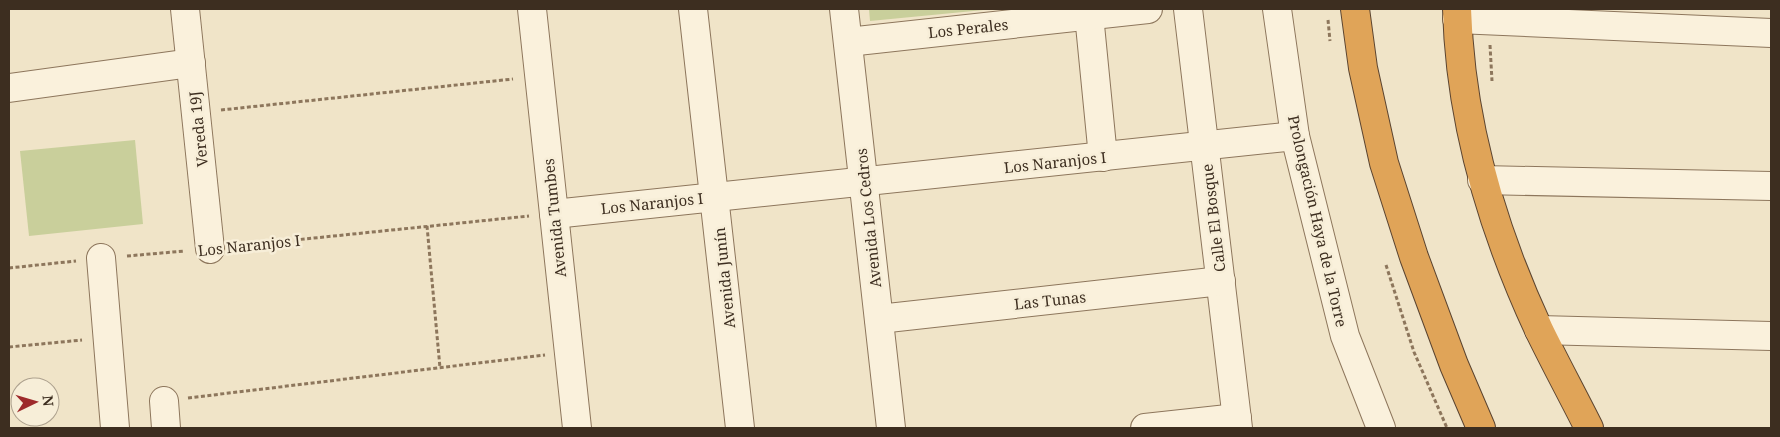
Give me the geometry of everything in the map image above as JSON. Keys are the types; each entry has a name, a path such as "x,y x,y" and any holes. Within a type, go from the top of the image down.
{"highway":[{"path":"1355,9 1363,68 1384,163 1414,257 1440,329 1481,428"},
{"path":"1457,14 1466,104 1482,180 1508,253 1539,330 1589,428"}],"street":[{"name":"Vereda 19J","path":"185,9 210,249"},
{"name":"Avenida Tumbes","path":"532,9 577,428"},
{"name":"Avenida Junín","path":"693,9 740,428"},
{"name":"Avenida Los Cedros","path":"844,9 891,428"},
{"name":"Los Perales","path":"848,42 1148,9"},
{"name":"Calle El Bosque","path":"1188,9 1238,423"},
{"name":"Prolongación Haya de la Torre","path":"1277,9 1294,136 1345,336 1381,428"},
{"path":"1457,14 1771,33"},
{"path":"1089,15 1103,157"},
{"path":"9,88 191,64"},
{"name":"Los Naranjos I","path":"554,214 1205,147 1294,136"},
{"path":"1482,180 1771,186"},
{"path":"101,258 115,428"},
{"name":"Las Tunas","path":"879,319 1221,282"},
{"path":"1539,330 1771,336"},
{"path":"164,401 166,428"},
{"path":"1156,428 1238,423"}],"path":[{"path":"196,113 539,76"},
{"name":"Los Naranjos I","path":"9,268 554,214"},
{"path":"427,226 440,368"},
{"path":"9,347 108,337"},
{"path":"164,401 569,352"}],"green space":[{"path":"869,9 994,9 870,21"},
{"path":"135,140 143,224 29,236 20,151"}]}
